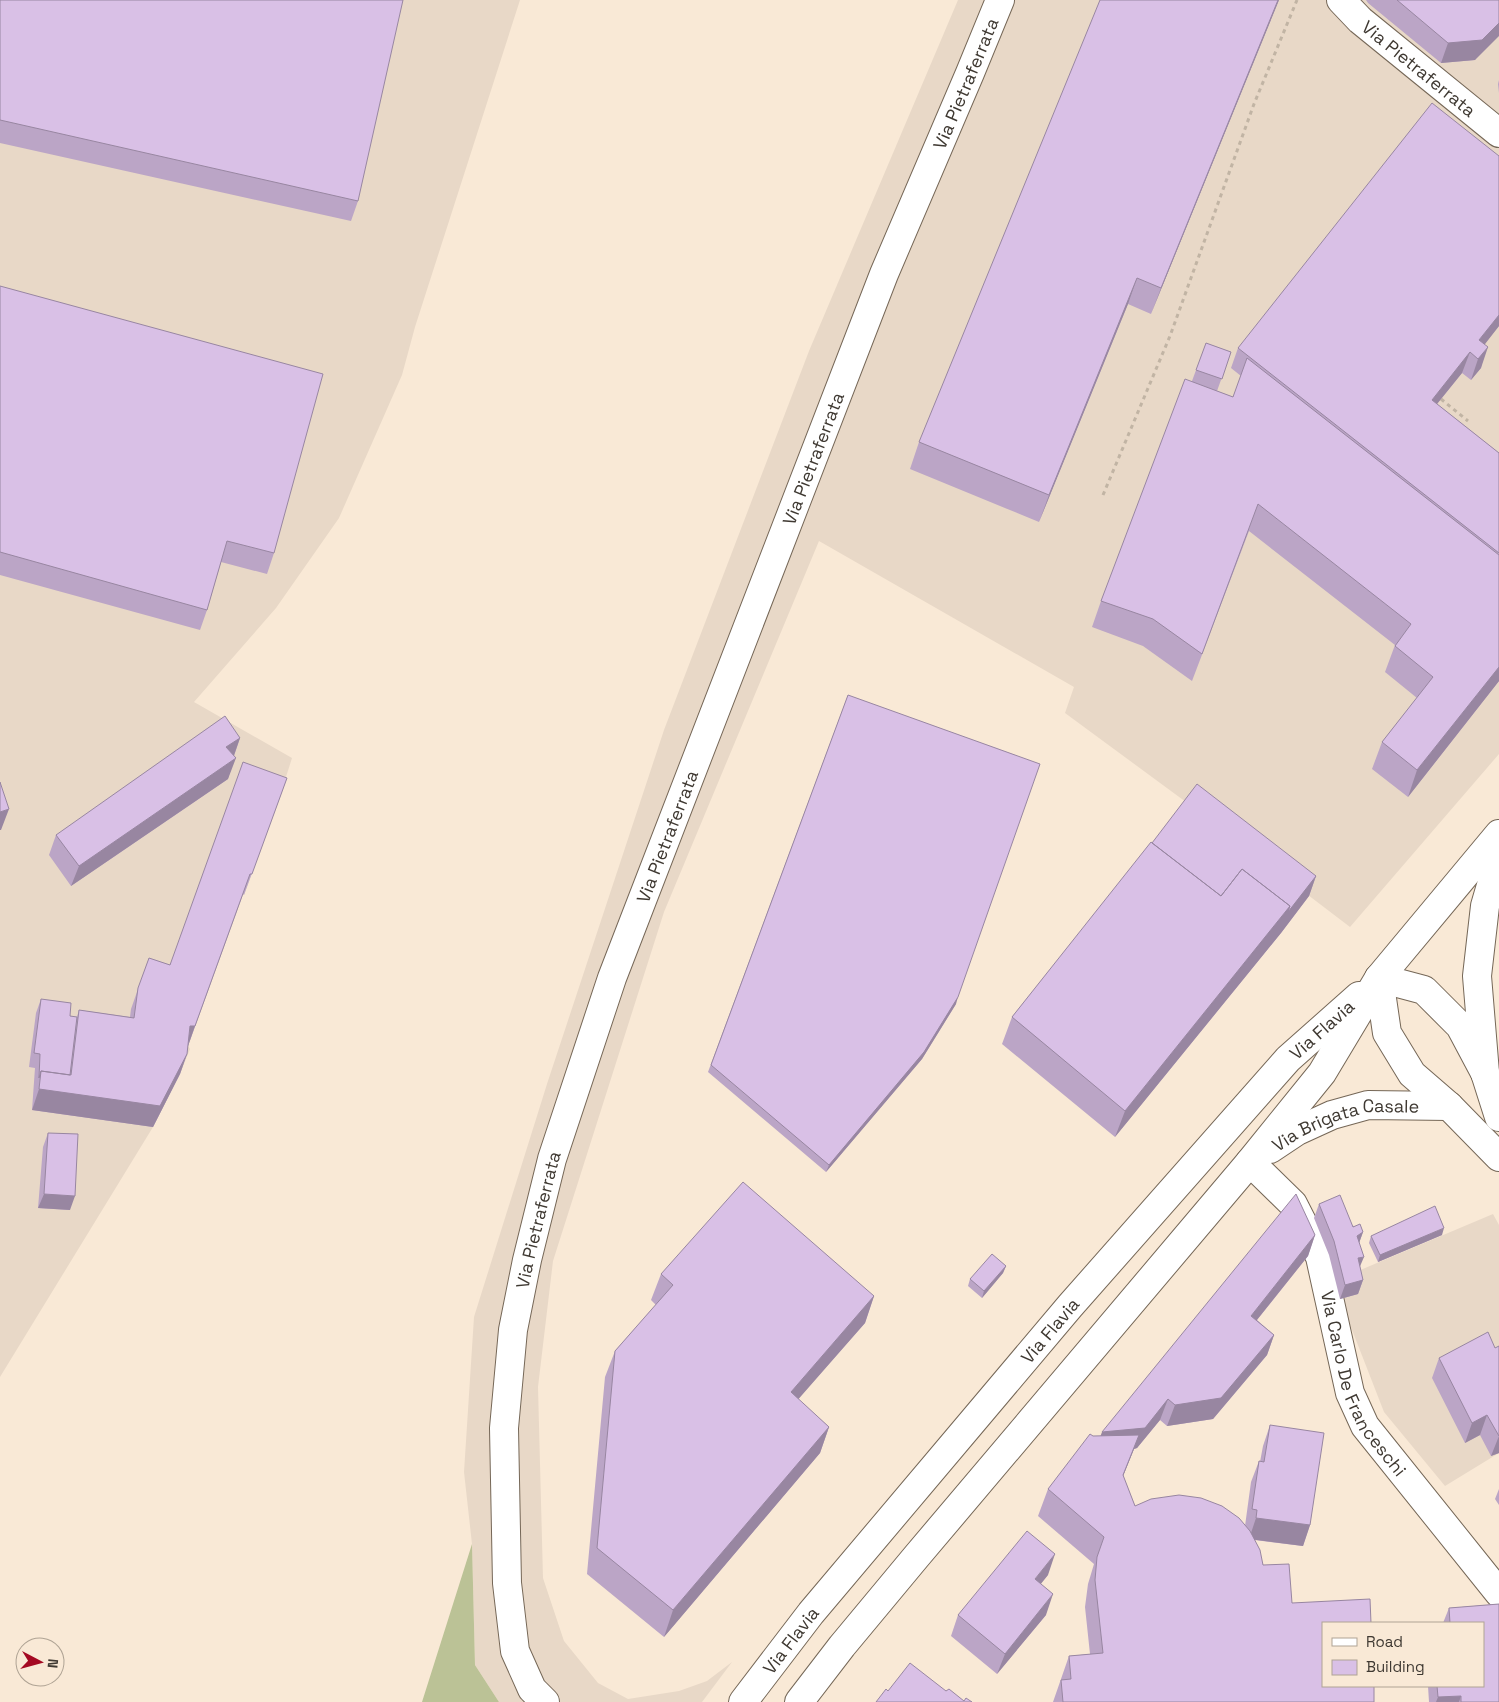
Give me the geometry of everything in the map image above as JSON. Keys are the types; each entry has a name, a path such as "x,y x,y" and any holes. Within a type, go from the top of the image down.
{"main road":[{"name":"Via Pietraferrata","path":"545,1702 532,1689 514,1651 507,1583 504,1428 513,1330 527,1260 552,1159 612,978 880,284 1000,0"},
{"name":"Via Pietraferrata","path":"1341,0 1360,20 1499,133"},
{"name":"Via Flavia","path":"743,1702 811,1613 1070,1306 1288,1059 1379,978 1499,834"},
{"path":"1485,1073 1477,976 1485,906 1499,858"},
{"name":"Via Flavia","path":"799,1702 842,1646 916,1557 1250,1162 1322,1073 1379,978"},
{"path":"1379,978 1424,990 1460,1026 1485,1073 1499,1117"},
{"name":"Via Brigata Casale","path":"1379,978 1388,1033 1412,1074 1449,1106 1499,1156"},
{"name":"Via Brigata Casale","path":"1250,1162 1297,1131 1332,1115 1368,1105 1449,1106"},
{"name":"Via Carlo De Franceschi","path":"1250,1162 1292,1204 1320,1257 1350,1393 1365,1426 1499,1593"}],"path":[{"path":"1103,495 1170,336 1254,104 1296,0"},
{"path":"1441,399 1468,421"}],"shaded area":[{"path":"0,0 520,0 415,327 402,375 339,518 276,608 194,702 292,758 279,799 188,1046 190,1049 180,1074 153,1127 0,1377"},
{"path":"958,0 1499,0 1499,754 1350,927 1065,713 1074,687 819,541 664,912 553,1261 538,1387 543,1578 564,1641 598,1683 628,1699 679,1691 707,1681 732,1662 702,1702 499,1702 475,1665 472,1544 464,1472 474,1317 547,1084 664,730 809,351"},
{"path":"1493,1214 1499,1225 1499,1453 1445,1486 1384,1412 1340,1299 1358,1271"}],"green space":[{"path":"472,1544 475,1665 499,1702 422,1702"}],"building":[{"path":"0,0 403,0 358,201 0,120"},
{"path":"1100,0 1278,0 1161,288 1137,278 1049,495 919,442"},
{"path":"1397,0 1499,0 1499,23 1482,40 1448,43"},
{"path":"1432,103 1499,156 1499,315 1479,340 1488,347 1478,359 1470,352 1432,400 1499,453 1499,553 1238,348"},
{"path":"0,286 323,374 274,553 227,541 207,610 0,552"},
{"path":"1206,343 1231,352 1222,379 1196,370"},
{"path":"1247,358 1499,555 1499,667 1417,770 1382,742 1433,677 1395,646 1411,624 1258,504 1202,654 1153,619 1101,601 1185,379 1233,397"},
{"path":"848,695 1040,764 958,997 924,1052 829,1165 711,1065"},
{"path":"225,716 240,738 226,747 236,758 79,866 56,835"},
{"path":"243,762 287,778 195,1026 190,1026 187,1054 160,1106 39,1089 41,1071 71,1075 79,1010 134,1018 138,988 149,958 170,965"},
{"path":"0,782 9,809 0,812"},
{"path":"1197,784 1316,876 1288,912 1290,906 1242,869 1221,896 1152,843"},
{"path":"1151,842 1221,896 1242,869 1290,906 1125,1111 1012,1017"},
{"path":"41,999 71,1003 70,1016 77,1017 70,1075 41,1071 39,1078 40,1054 34,1053"},
{"path":"48,1133 78,1134 75,1196 44,1194"},
{"path":"743,1182 874,1296 791,1392 829,1427 673,1610 597,1548 615,1351 673,1285 661,1274"},
{"path":"1296,1194 1315,1235 1251,1316 1274,1335 1221,1398 1175,1405 1168,1399 1145,1428 1102,1432"},
{"path":"1340,1195 1353,1227 1360,1224 1363,1232 1357,1236 1364,1257 1358,1258 1363,1280 1345,1285 1334,1241 1319,1204"},
{"path":"1435,1206 1444,1228 1380,1255 1371,1236"},
{"path":"992,1254 1006,1266 984,1291 970,1279"},
{"path":"1488,1332 1495,1348 1499,1346 1499,1436 1487,1415 1472,1423 1439,1358"},
{"path":"1270,1425 1324,1433 1310,1525 1256,1518 1257,1510 1252,1509 1259,1461 1264,1462"},
{"path":"1090,1434 1093,1436 1139,1435 1123,1475 1135,1506 1151,1499 1179,1495 1201,1498 1222,1506 1239,1518 1250,1531 1260,1550 1263,1565 1289,1564 1292,1603 1370,1599 1371,1622 1322,1622 1322,1687 1374,1687 1374,1702 1063,1702 1061,1680 1071,1679 1069,1656 1103,1653 1095,1580 1097,1557 1104,1537 1048,1489"},
{"path":"1027,1531 1055,1554 1035,1579 1053,1594 1005,1654 958,1615"},
{"path":"1499,1604 1499,1702 1461,1702 1461,1696 1438,1697 1437,1687 1484,1687 1484,1622 1450,1622 1449,1608"},
{"path":"910,1663 946,1691 949,1689 964,1701 966,1698 972,1702 876,1702 886,1689 888,1691"}]}
